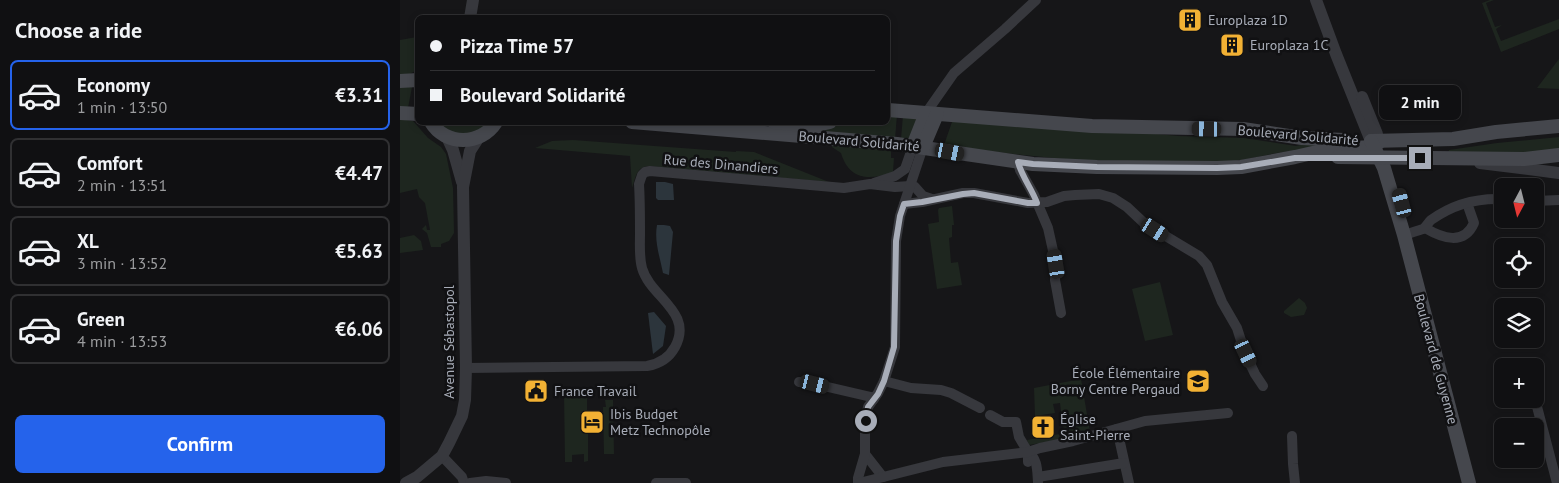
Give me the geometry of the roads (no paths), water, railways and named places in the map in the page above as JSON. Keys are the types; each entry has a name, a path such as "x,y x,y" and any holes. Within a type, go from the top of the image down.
{"main road":[{"path":"400,81 415,80"},
{"name":"Boulevard Solidarité","path":"890,110 1092,126 1243,129 1450,158 1524,159 1559,155"},
{"path":"400,113 415,114"},
{"path":"918,146 931,113"},
{"path":"433,125 439,132 458,141 479,137 495,125"},
{"name":"Boulevard Solidarité","path":"668,125 918,146 1033,164 1097,167 1217,168 1241,167 1295,158 1453,140 1496,132 1559,126"},
{"name":"Boulevard Solidarité","path":"802,125 816,125"},
{"name":"Boulevard Solidarité","path":"1379,149 1417,151 1494,139 1559,133"},
{"name":"Boulevard de Guyenne","path":"1379,149 1404,235 1469,483"}],"street":[{"path":"470,15 473,0"},
{"path":"477,0 477,15"},
{"path":"931,113 941,106 942,89 954,73 1036,0"},
{"path":"1318,6 1336,54 1379,149"},
{"name":"Avenue Sébastopol","path":"447,137 453,150 463,187"},
{"name":"Avenue Sébastopol","path":"442,456 457,429 465,400 463,187 470,151 479,137"},
{"path":"918,146 910,186 900,216 896,241 894,347 884,381 868,407 865,454 858,483 943,462 997,457 1028,457 1040,448 1145,421 1228,413"},
{"name":"Rue des Dinandiers","path":"466,368 647,366 660,362 672,353 678,341 679,321 674,310 644,276 640,262 639,184 645,172 680,173 844,188 870,184 896,176 905,169 918,146"},
{"path":"1450,158 1559,174"},
{"path":"1018,162 1048,228 1056,264 1055,280 1061,313"},
{"name":"Rue des Dinandiers","path":"870,184 895,187 910,186"},
{"path":"910,186 915,187 923,196 932,199"},
{"path":"904,204 974,193 1028,203 1047,202 1075,194 1099,194 1113,198 1127,207 1144,223 1199,256 1207,265 1218,293 1237,328 1255,374 1263,386"},
{"path":"1404,235 1424,228 1430,221 1453,208 1485,199 1494,199"},
{"path":"1544,201 1559,200"},
{"path":"1424,228 1434,234 1450,238 1461,237 1470,231 1474,223 1467,203"},
{"path":"884,381 910,388"},
{"path":"799,382 871,397 890,390 910,388 941,390 980,408"},
{"path":"1537,408 1557,483"},
{"path":"990,415 1003,422 1016,422 1019,437 1038,477 1124,462"},
{"path":"1117,429 1129,483"},
{"path":"1292,436 1295,483"},
{"path":"865,454 883,477"},
{"path":"406,483 417,477 442,456 462,477 464,483"},
{"path":"470,483 486,481 506,483"},
{"path":"656,483 686,483"}],"place":[{"name":"Europlaza 1D","path":"1190,20"},
{"name":"Europlaza 1C","path":"1232,45"},
{"name":"École Élémentaire Borny Centre Pergaud","path":"1198,381"},
{"name":"France Travail","path":"536,391"},
{"name":"Ibis Budget Metz Technopôle","path":"592,422"},
{"name":"Église Saint-Pierre","path":"1043,427"}]}
